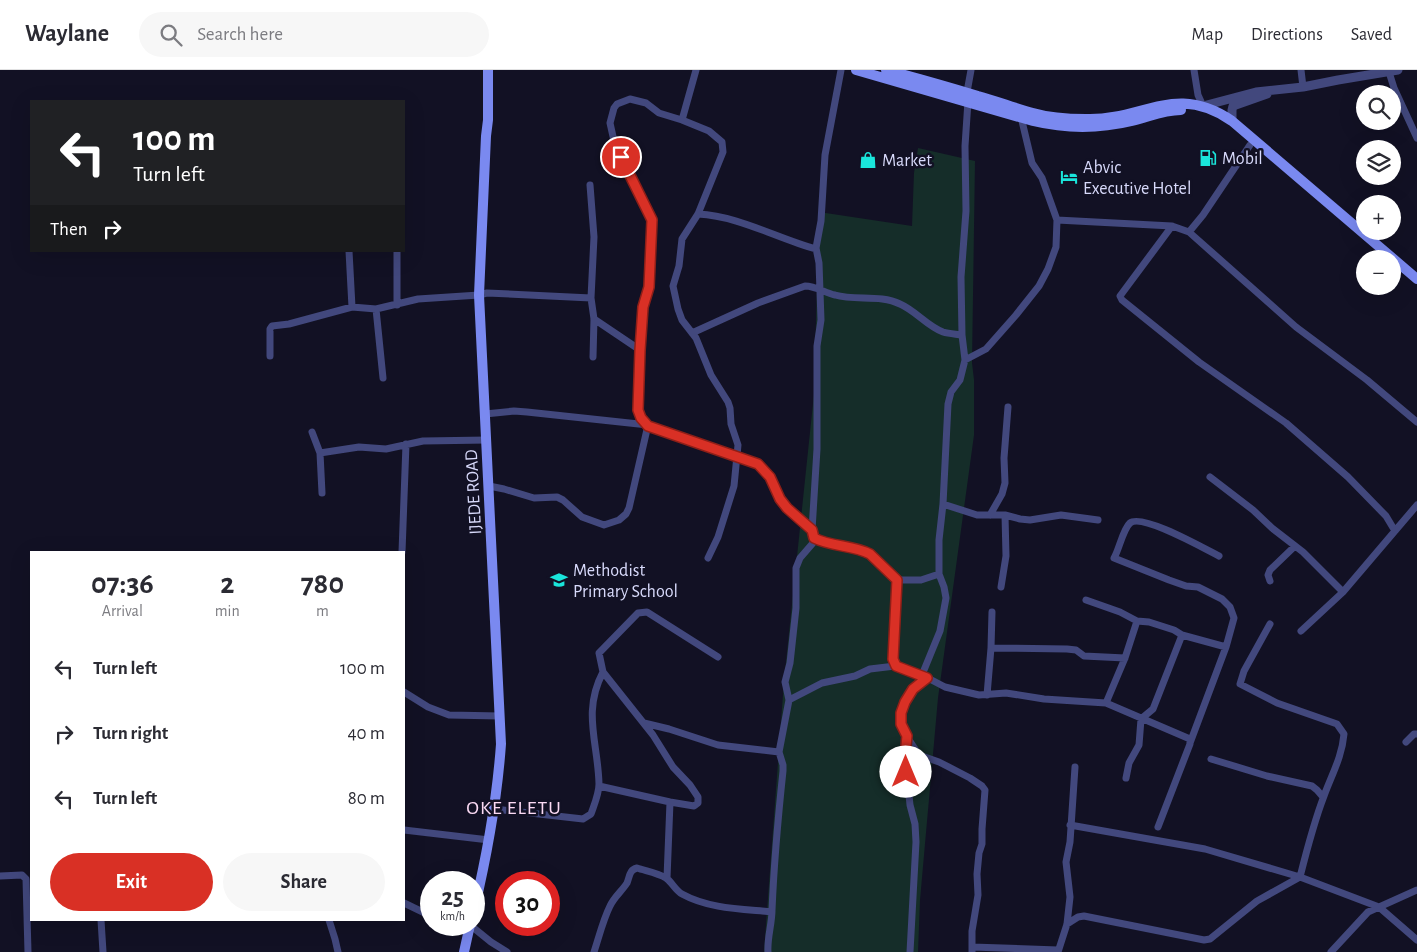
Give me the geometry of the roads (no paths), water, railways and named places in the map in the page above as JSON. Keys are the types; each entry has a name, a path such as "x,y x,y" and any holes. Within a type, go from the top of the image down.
{"main road":[{"name":"IJEDE ROAD","path":"482,871 499,778 501,744 480,295 480,241 488,120 488,70"},
{"path":"856,70 1060,118 1089,119 1113,117 1170,103 1189,103 1203,106 1232,121 1417,279"},
{"path":"886,70 968,97 1021,118 1060,127 1089,128 1115,125 1171,110 1201,112 1223,122 1373,250"},
{"path":"1401,273 1417,286"},
{"path":"464,952 468,936"}],"street":[{"path":"682,120 696,70"},
{"path":"814,541 812,530 817,449 817,346 821,320 821,290 816,249 822,221 825,155 841,70"},
{"path":"971,70 966,146 966,211 960,277 965,360 960,380 951,392 948,404 938,574 944,587 944,607 940,631 925,676 913,689 905,702 901,713 901,724 919,754 970,778 984,790 982,844 979,853 978,895 972,930 972,949 1058,951 1067,924 1070,897 1066,862 1070,842 1075,767"},
{"path":"1194,70 1198,95 1203,106 1256,92 1303,87 1393,71 1394,88 1417,138"},
{"path":"1301,70 1303,87"},
{"path":"1232,121 1234,106 1260,98 1274,91"},
{"path":"648,426 641,418 638,410 643,307 649,287 652,220 627,172 614,141 610,123 617,104 630,98 646,103 659,113 709,131 718,138 724,147 698,214 682,239 679,266 673,286 682,320 696,338 711,374 728,402 731,424 738,445 734,486 718,537 708,558"},
{"path":"965,360 986,349 1000,335 1039,286 1056,247 1057,220 1042,178 1032,163 1021,118"},
{"path":"1189,232 1203,215 1250,145"},
{"path":"590,185 594,237 591,298 594,319 593,357"},
{"path":"698,214 726,217 797,244 816,249"},
{"path":"1057,220 1172,226 1189,232 1296,327 1367,380 1417,422"},
{"path":"1172,226 1123,291 1120,296 1122,300 1200,362 1286,423 1348,477 1386,516 1395,531"},
{"path":"349,252 352,307"},
{"path":"397,252 397,305"},
{"path":"692,332 758,303 805,286 811,286 840,296 878,298 894,301 943,332 962,335"},
{"path":"270,356 270,329 272,326 289,324 352,307 376,309 427,298 487,293 591,298"},
{"path":"376,309 383,378"},
{"path":"594,319 640,350"},
{"path":"990,515 1002,494 1005,483 1004,458 1008,407"},
{"path":"486,414 521,412 648,426 738,456 758,464 770,477 780,499 787,508 812,530"},
{"path":"489,486 534,498 557,497 582,517 604,525 619,520 626,514 629,508 648,426"},
{"path":"312,432 320,453 322,493"},
{"path":"320,453 359,447 386,449 424,441 487,440"},
{"path":"402,551 406,444"},
{"path":"1210,477 1295,546 1343,592"},
{"path":"943,504 977,515 1004,515 1030,520 1061,515 1098,520"},
{"path":"1302,631 1343,592 1417,506"},
{"path":"1001,587 1006,556 1004,515"},
{"path":"1158,827 1226,647 1234,618 1230,606 1222,599 1198,587 1186,586 1114,558 1127,528 1133,522 1161,527 1219,556"},
{"path":"814,541 853,548 870,554 897,580 921,580 938,574"},
{"path":"768,952 783,771 779,752 789,700 785,682 796,608 796,568 804,552 814,541"},
{"path":"1270,581 1268,575 1270,570 1295,546"},
{"path":"896,666 893,659 897,580"},
{"path":"1086,600 1120,612 1137,621 1149,622 1174,630 1182,635 1226,647"},
{"path":"599,786 670,802 694,806 698,803 698,797 690,785 673,768 644,722 603,672 599,653 638,613 647,612 718,657"},
{"path":"987,695 992,612"},
{"path":"1106,703 1125,658 1137,621"},
{"path":"1067,924 1078,917 1084,916 1204,940 1210,939 1257,901 1300,877 1323,797 1340,758 1344,734 1337,724 1277,703 1240,684 1244,671 1270,624"},
{"path":"1126,778 1129,763 1139,745 1142,719 1153,709 1182,635"},
{"path":"991,648 1067,649 1076,650 1084,656 1125,658"},
{"path":"789,700 822,683 855,676 870,669 896,666 925,676 945,687 979,695 1006,693 1044,699 1106,703 1184,735 1190,738 1190,744"},
{"path":"494,809 589,817 599,786 591,714 596,686 603,672"},
{"path":"405,693 428,707 449,715 500,716"},
{"path":"644,722 718,745 779,752"},
{"path":"1406,742 1414,734 1417,734"},
{"path":"907,736 906,772 910,806 915,824 916,842 910,952"},
{"path":"1211,759 1267,776 1312,786 1323,797"},
{"path":"667,878 670,802"},
{"path":"1070,824 1205,849 1300,877 1379,907 1417,940"},
{"path":"405,830 488,840"},
{"path":"594,952 610,906 626,884 631,871 637,868 667,878 682,894 707,903 724,907 772,912"},
{"path":"0,876 22,875 26,879 29,919 28,952"},
{"path":"1331,952 1368,912 1417,890"},
{"path":"405,903 420,911"},
{"path":"101,921 103,952"},
{"path":"328,921 338,952"},
{"path":"484,936 507,952"}],"place":[{"name":"Mobil","path":"1208,158"},
{"name":"Market","path":"868,160"},
{"name":"Abvic Executive Hotel","path":"1069,177"},
{"name":"Methodist Primary School","path":"559,580"}],"district":[{"name":"OKE ELETU","path":"514,807"}]}
